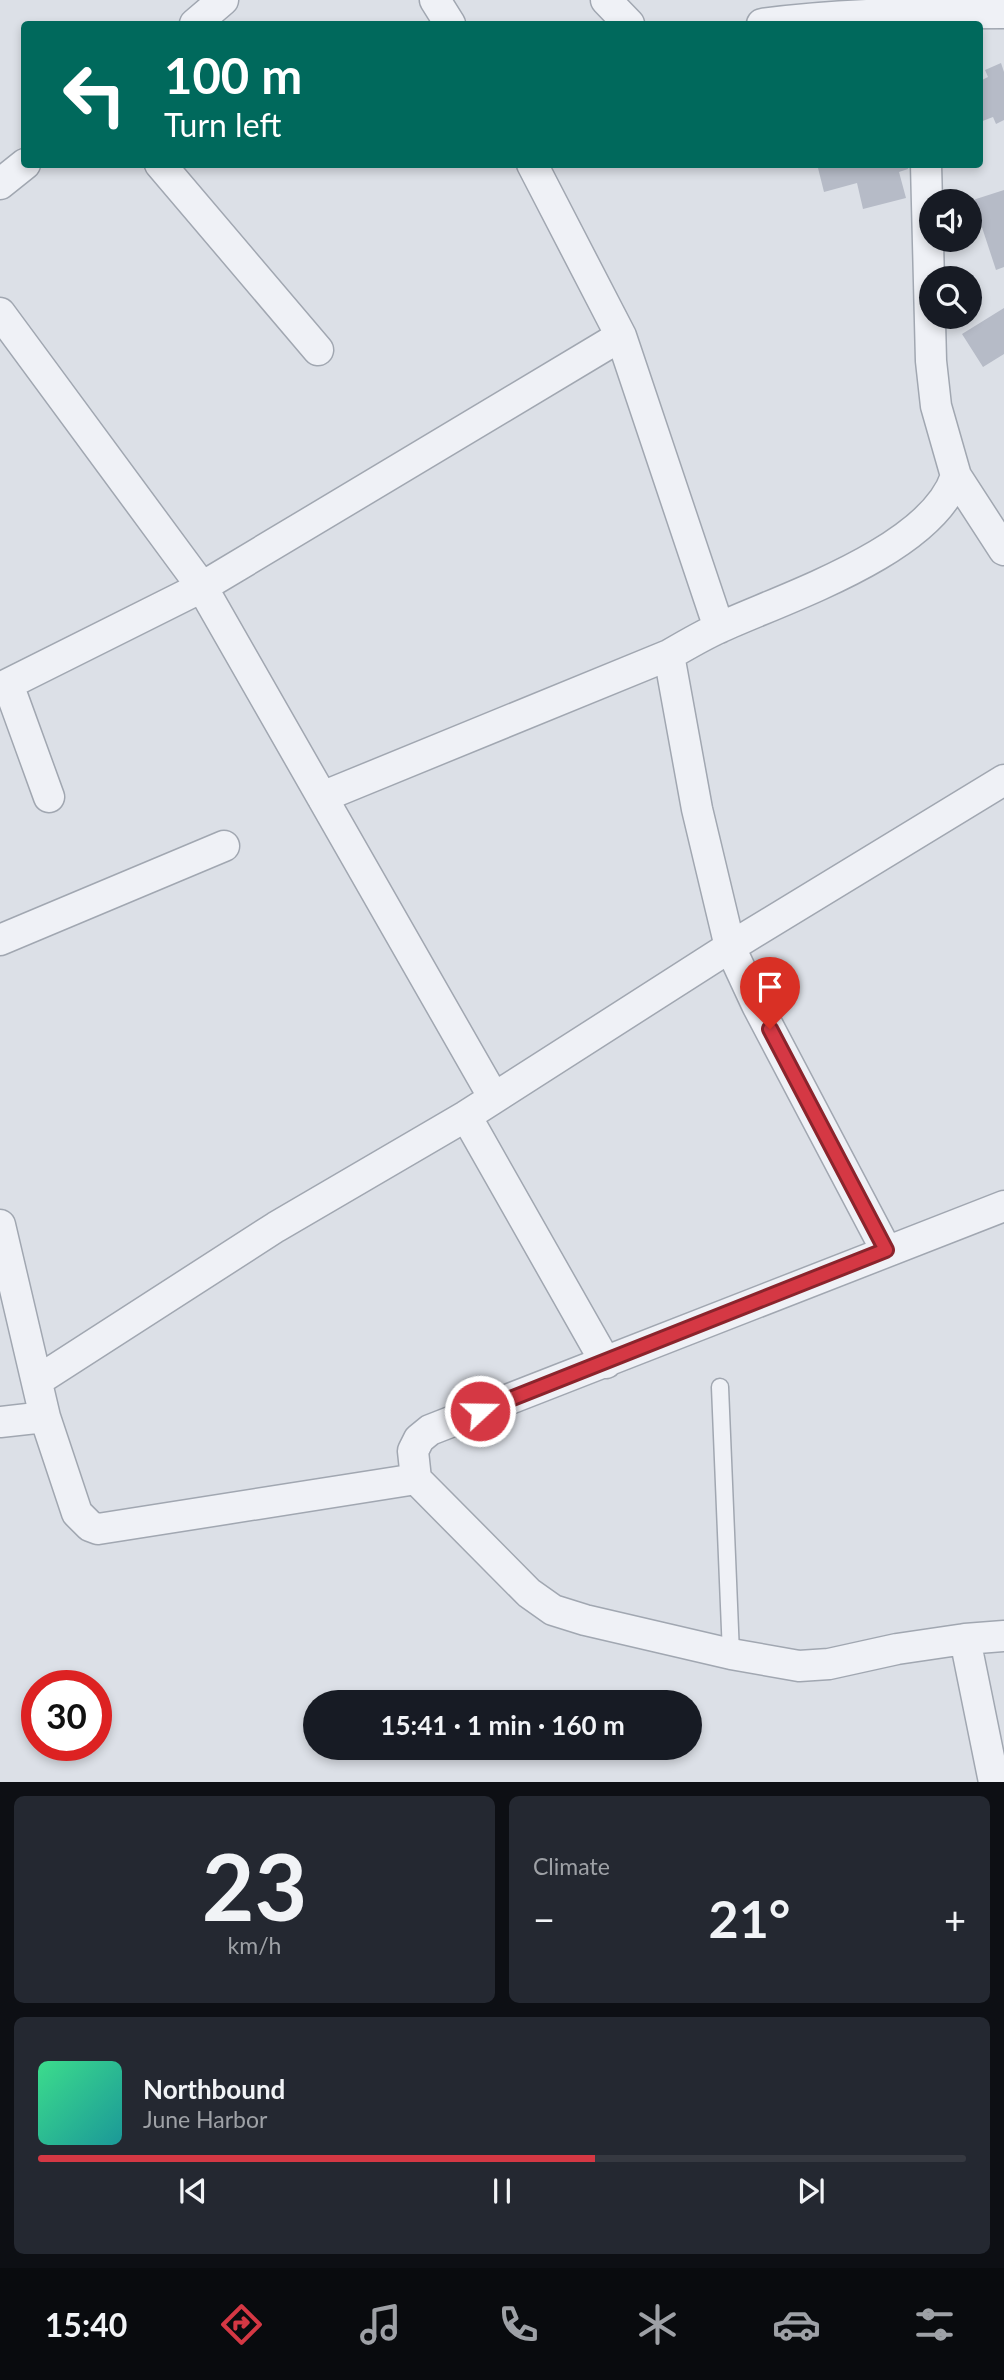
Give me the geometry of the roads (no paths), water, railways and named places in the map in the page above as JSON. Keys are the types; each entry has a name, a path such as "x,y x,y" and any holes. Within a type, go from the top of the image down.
{"street":[{"path":"198,21 223,0"},
{"path":"435,0 448,21"},
{"path":"606,0 626,21"},
{"path":"785,21 808,18 923,19 1004,13"},
{"path":"0,184 21,166"},
{"path":"163,168 318,350"},
{"path":"540,168 621,336 719,628"},
{"path":"926,168 931,361 936,406 956,476 1004,550"},
{"path":"0,313 202,587 494,1098"},
{"path":"49,797 4,686 202,587 621,336"},
{"path":"322,797 669,655 719,628 809,590 881,555 941,504 952,488 956,476"},
{"path":"669,655 697,809 730,947 886,1250"},
{"path":"37,1381 276,1227 466,1116 730,947 1004,780"},
{"path":"0,940 224,846"},
{"path":"466,1116 606,1363"},
{"path":"1004,1206 430,1430 419,1439 412,1451 416,1479 529,1593 553,1610 585,1620 730,1642 799,1666 829,1664 897,1649 965,1639 1004,1636"},
{"path":"0,1224 45,1417 76,1513 90,1526 98,1529 416,1479"},
{"path":"0,1422 45,1417"},
{"path":"965,1639 994,1722 994,1782"}],"lane":[{"path":"720,1387 730,1642"}]}
